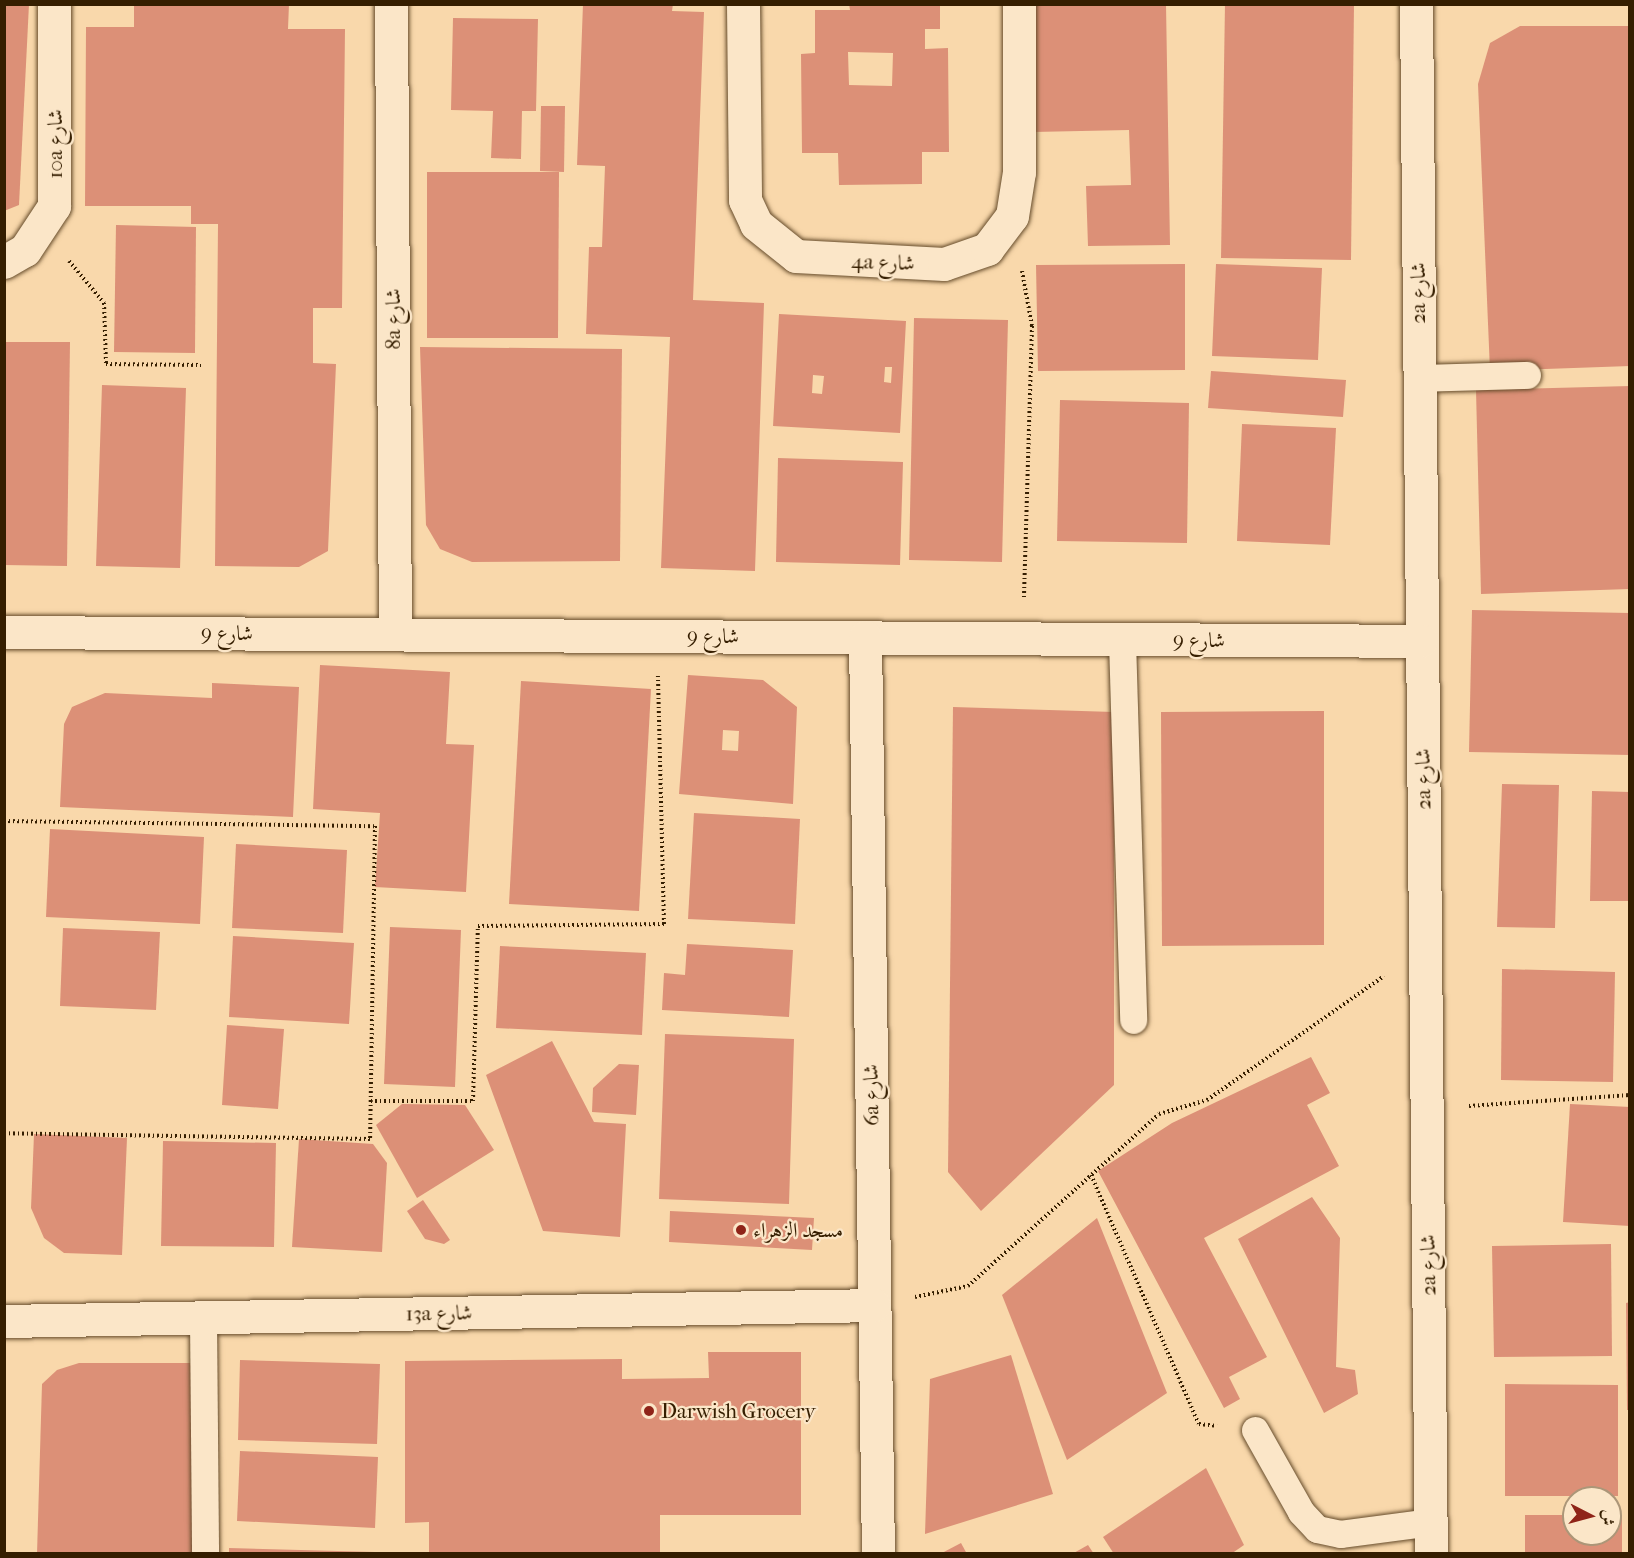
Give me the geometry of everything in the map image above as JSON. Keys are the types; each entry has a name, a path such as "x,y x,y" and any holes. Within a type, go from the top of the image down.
{"street":[{"name":"10a شارع","path":"4,262 43,230 54,206 56,179 54,4"},
{"name":"8a شارع","path":"391,4 395,634"},
{"name":"4a شارع","path":"743,4 745,200 756,224 774,243 796,256 822,260 944,264 987,249 1003,233"},
{"path":"1003,233 1018,183 1019,4"},
{"name":"2a شارع","path":"1416,4 1431,1538"},
{"name":"شارع 9","path":"4,632 1421,641"},
{"name":"6a شارع","path":"865,637 878,1554"},
{"name":"13a شارع","path":"4,1321 874,1305"}],"lane":[{"path":"1419,378 1527,375"},
{"path":"1122,640 1133,1020"},
{"path":"203,1318 205,1554"},
{"path":"1255,1430 1301,1512 1317,1529 1340,1534 1431,1538"}],"path":[{"path":"43,230 104,303 105,364 201,365"},
{"path":"1003,233 1029,294 1032,326 1023,638"},
{"path":"371,1101 473,1101 478,926 664,924 657,636"},
{"path":"4,821 375,826 370,1139 4,1133"},
{"path":"874,1305 968,1286 1159,1114 1207,1100 1424,949"},
{"path":"1426,1109 1629,1095"},
{"path":"1091,1175 1199,1424 1255,1430"}],"building":[{"path":"4,4 29,4 19,205 4,211"},
{"path":"134,4 289,4 288,29 345,29 342,308 313,308 313,363 336,364 328,551 299,567 215,566 218,224 191,224 191,206 85,206 86,27 134,27"},
{"path":"583,4 673,4 672,11 704,12 693,300 764,303 755,571 661,568 670,337 586,334 589,247 602,247 605,166 577,165"},
{"path":"849,4 940,4 940,29 925,29 925,49 948,48 949,152 922,152 922,184 839,185 838,153 802,153 801,54 815,53 815,10 850,10","holes":["848,52 893,53 892,86 849,85"]},
{"path":"1031,4 1166,4 1170,245 1088,246 1086,186 1131,185 1129,130 1033,132"},
{"path":"1225,4 1354,4 1351,260 1221,258"},
{"path":"453,18 538,19 536,111 522,111 521,159 491,158 493,111 451,110"},
{"path":"1520,26 1630,26 1630,366 1490,371 1478,84 1490,43"},
{"path":"541,106 565,106 564,172 540,171"},
{"path":"427,172 559,172 558,338 427,338"},
{"path":"116,225 196,227 195,353 114,352"},
{"path":"1185,264 1185,370 1038,371 1036,265"},
{"path":"1216,264 1322,268 1318,360 1212,356"},
{"path":"779,314 906,321 900,433 773,426","holes":["885,367 892,367 891,383 884,382","813,375 824,376 822,394 812,393"]},
{"path":"914,318 1008,320 1002,562 909,560"},
{"path":"4,342 70,342 67,566 4,565"},
{"path":"420,347 622,349 620,561 472,562 440,549 426,525"},
{"path":"1211,371 1346,380 1343,417 1208,408"},
{"path":"102,385 186,388 180,568 96,566"},
{"path":"1630,386 1630,589 1481,594 1476,390"},
{"path":"1060,400 1189,403 1187,543 1057,541"},
{"path":"1242,424 1336,428 1330,545 1237,541"},
{"path":"778,458 903,462 900,565 776,562"},
{"path":"1472,610 1630,613 1630,755 1469,752"},
{"path":"320,665 450,672 446,744 474,745 466,892 375,887 380,813 313,809"},
{"path":"688,675 763,680 797,707 793,804 679,794","holes":["723,730 739,731 738,751 722,750"]},
{"path":"521,681 651,689 639,911 509,904"},
{"path":"212,683 299,687 293,817 60,807 64,724 72,707 105,693 212,698"},
{"path":"953,707 1114,712 1114,1085 981,1211 948,1172"},
{"path":"1324,711 1324,945 1162,946 1161,712"},
{"path":"1502,784 1559,785 1555,928 1497,927"},
{"path":"1592,791 1630,792 1630,901 1590,901"},
{"path":"694,813 800,819 795,924 688,919"},
{"path":"50,829 204,837 200,924 46,917"},
{"path":"236,844 347,850 343,933 232,928"},
{"path":"390,927 461,930 455,1087 384,1084"},
{"path":"63,928 160,932 156,1010 60,1006"},
{"path":"233,936 354,943 349,1024 229,1017"},
{"path":"687,944 793,950 789,1017 662,1010 664,973 685,975"},
{"path":"500,946 646,953 642,1035 496,1028"},
{"path":"1502,969 1615,972 1613,1082 1501,1080"},
{"path":"227,1025 284,1029 278,1109 222,1105"},
{"path":"665,1034 794,1039 789,1204 659,1199"},
{"path":"552,1041 594,1122 626,1124 620,1237 543,1231 486,1075"},
{"path":"1311,1057 1330,1093 1307,1105 1339,1166 1204,1238 1267,1357 1229,1377 1240,1399 1224,1408 1098,1171 1172,1123"},
{"path":"619,1064 639,1065 636,1115 592,1112 593,1088"},
{"path":"402,1104 465,1105 494,1150 417,1198 376,1125"},
{"path":"1570,1104 1630,1107 1630,1226 1563,1222"},
{"path":"34,1134 127,1138 122,1255 64,1253 44,1238 31,1208"},
{"path":"299,1139 373,1144 387,1163 382,1252 292,1247"},
{"path":"163,1141 276,1143 274,1247 161,1246"},
{"path":"1312,1197 1340,1238 1336,1367 1355,1370 1358,1394 1324,1413 1238,1239"},
{"path":"423,1200 450,1240 444,1244 425,1239 407,1211"},
{"name":"مسجد الزهراء","path":"670,1211 814,1218 812,1250 669,1242"},
{"path":"1097,1218 1167,1393 1067,1460 1002,1295"},
{"path":"1611,1244 1612,1356 1494,1357 1492,1246"},
{"path":"1630,1302 1630,1410 1627,1410 1626,1303"},
{"path":"708,1352 801,1352 801,1515 660,1515 660,1554 429,1554 429,1522 405,1523 405,1361 622,1359 622,1379 709,1378"},
{"path":"1011,1355 1053,1494 925,1534 930,1379"},
{"path":"240,1360 380,1364 377,1444 238,1440"},
{"path":"79,1363 194,1363 192,1554 37,1554 42,1384 57,1370"},
{"path":"1505,1384 1618,1385 1618,1486 1562,1486 1562,1496 1505,1496"},
{"path":"240,1451 378,1457 375,1528 237,1521"},
{"path":"1206,1468 1244,1545 1231,1554 1114,1554 1103,1537"},
{"path":"1525,1515 1562,1515 1562,1546 1622,1546 1622,1554 1525,1554"},
{"path":"961,1543 967,1554 940,1554"},
{"path":"1088,1545 1094,1554 1072,1554"},
{"path":"229,1548 375,1552 375,1554 229,1554"}],"place":[{"name":"مسجد الزهراء","path":"741,1230"},
{"name":"Darwish Grocery","path":"649,1411"}]}
